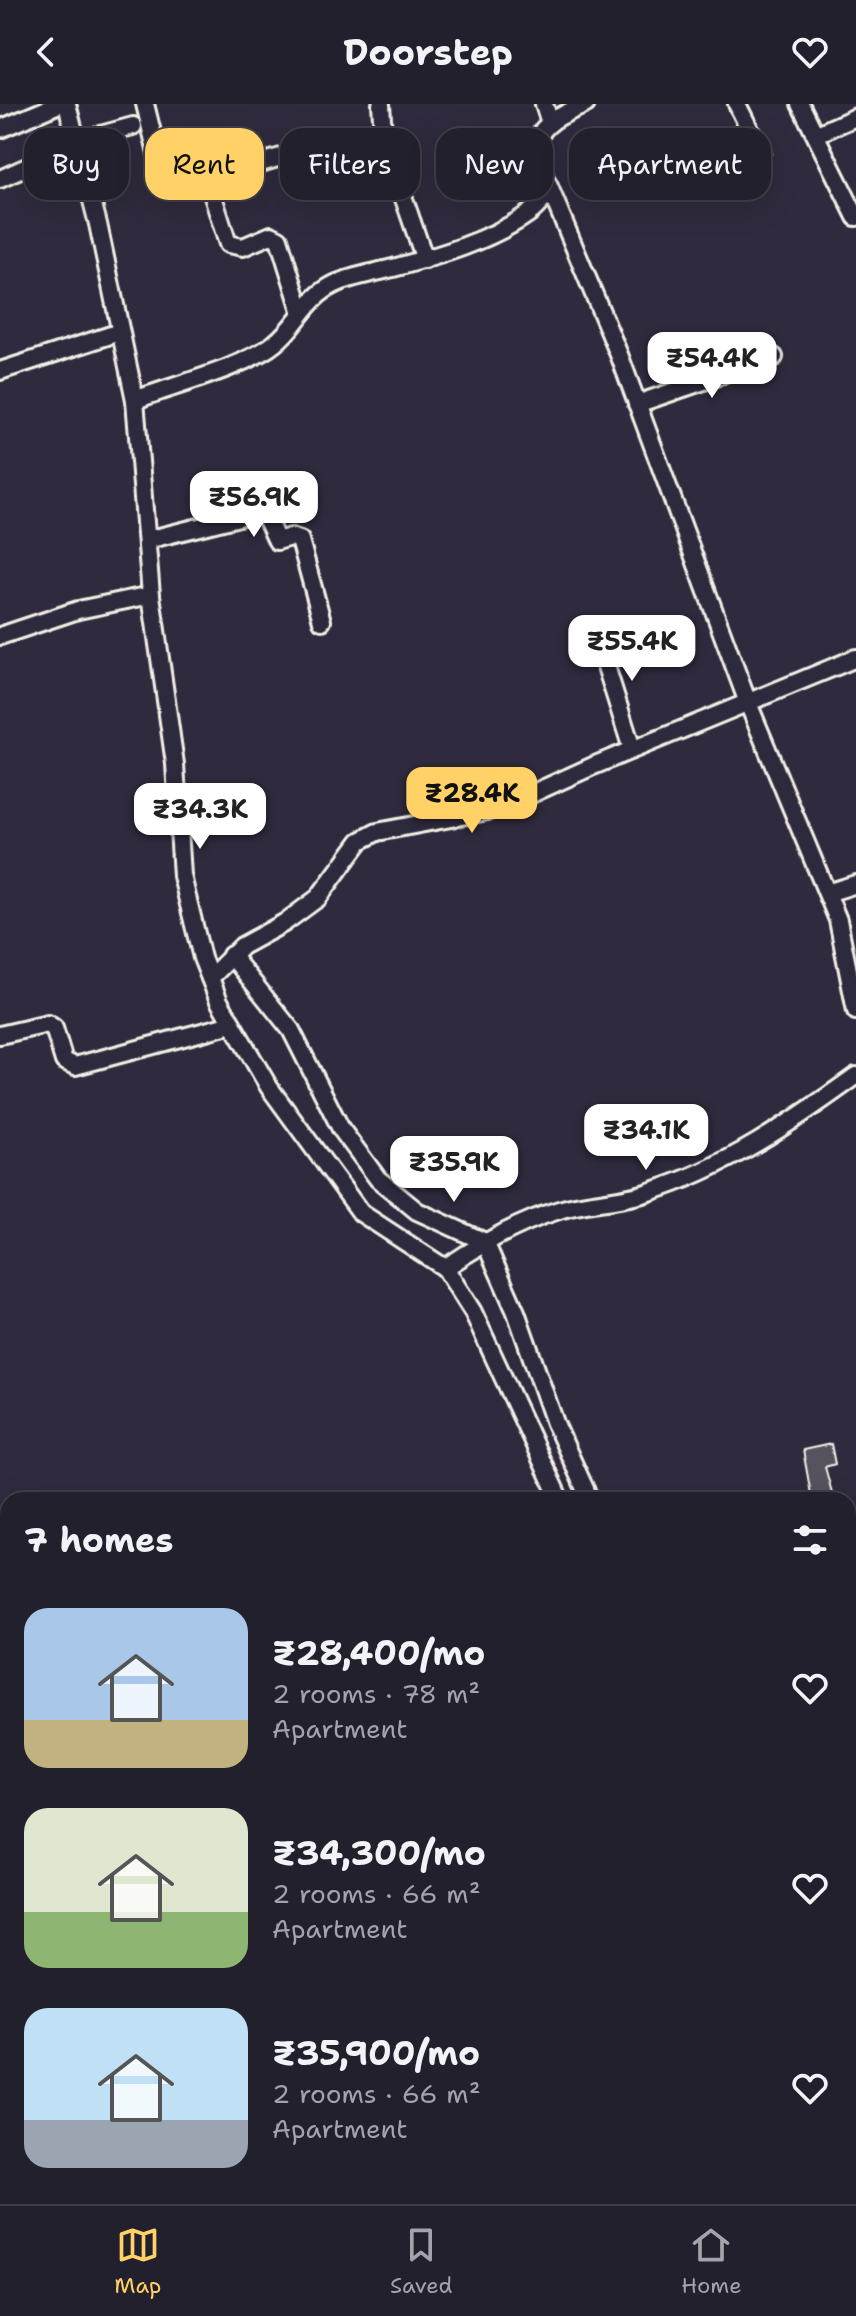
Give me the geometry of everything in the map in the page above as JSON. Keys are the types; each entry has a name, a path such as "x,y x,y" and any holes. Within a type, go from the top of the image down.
{"street":[{"path":"0,129 59,104"},
{"path":"67,104 72,128"},
{"path":"145,104 151,128"},
{"path":"381,104 383,128"},
{"path":"544,104 550,123"},
{"path":"545,128 586,104"},
{"path":"737,104 749,128"},
{"path":"800,104 856,217"},
{"path":"817,134 856,117"},
{"path":"127,128 133,126"},
{"path":"0,179 24,168"},
{"path":"553,196 637,404 748,703 838,920 856,1011"},
{"path":"91,200 98,224 106,336 135,400 151,595 175,764 182,876 190,918 210,978 232,1024 269,1087 361,1213 445,1268 473,1312 556,1492"},
{"path":"214,200 228,244 243,247 271,235 279,239 301,310"},
{"path":"403,200 425,260"},
{"path":"135,400 255,355 286,333 301,310 336,284 425,260 520,219 543,200"},
{"path":"0,371 106,336"},
{"path":"637,404 774,357"},
{"path":"147,540 263,511 277,541 297,537 300,540 322,621"},
{"path":"0,636 78,610 151,595"},
{"path":"594,628 632,749"},
{"path":"210,978 231,955 318,898 360,841 377,832 488,811 856,658"},
{"path":"827,893 856,884"},
{"path":"231,955 291,1030 341,1129 378,1179 417,1211 485,1242 516,1312 555,1423 586,1492"},
{"path":"0,1035 48,1024 54,1028 64,1061 75,1066 232,1024"},
{"path":"445,1268 485,1242 559,1210 647,1193 702,1173 754,1146 856,1076"}],"building":[{"path":"831,1444 835,1464 825,1467 832,1492 811,1492 803,1450"}]}
